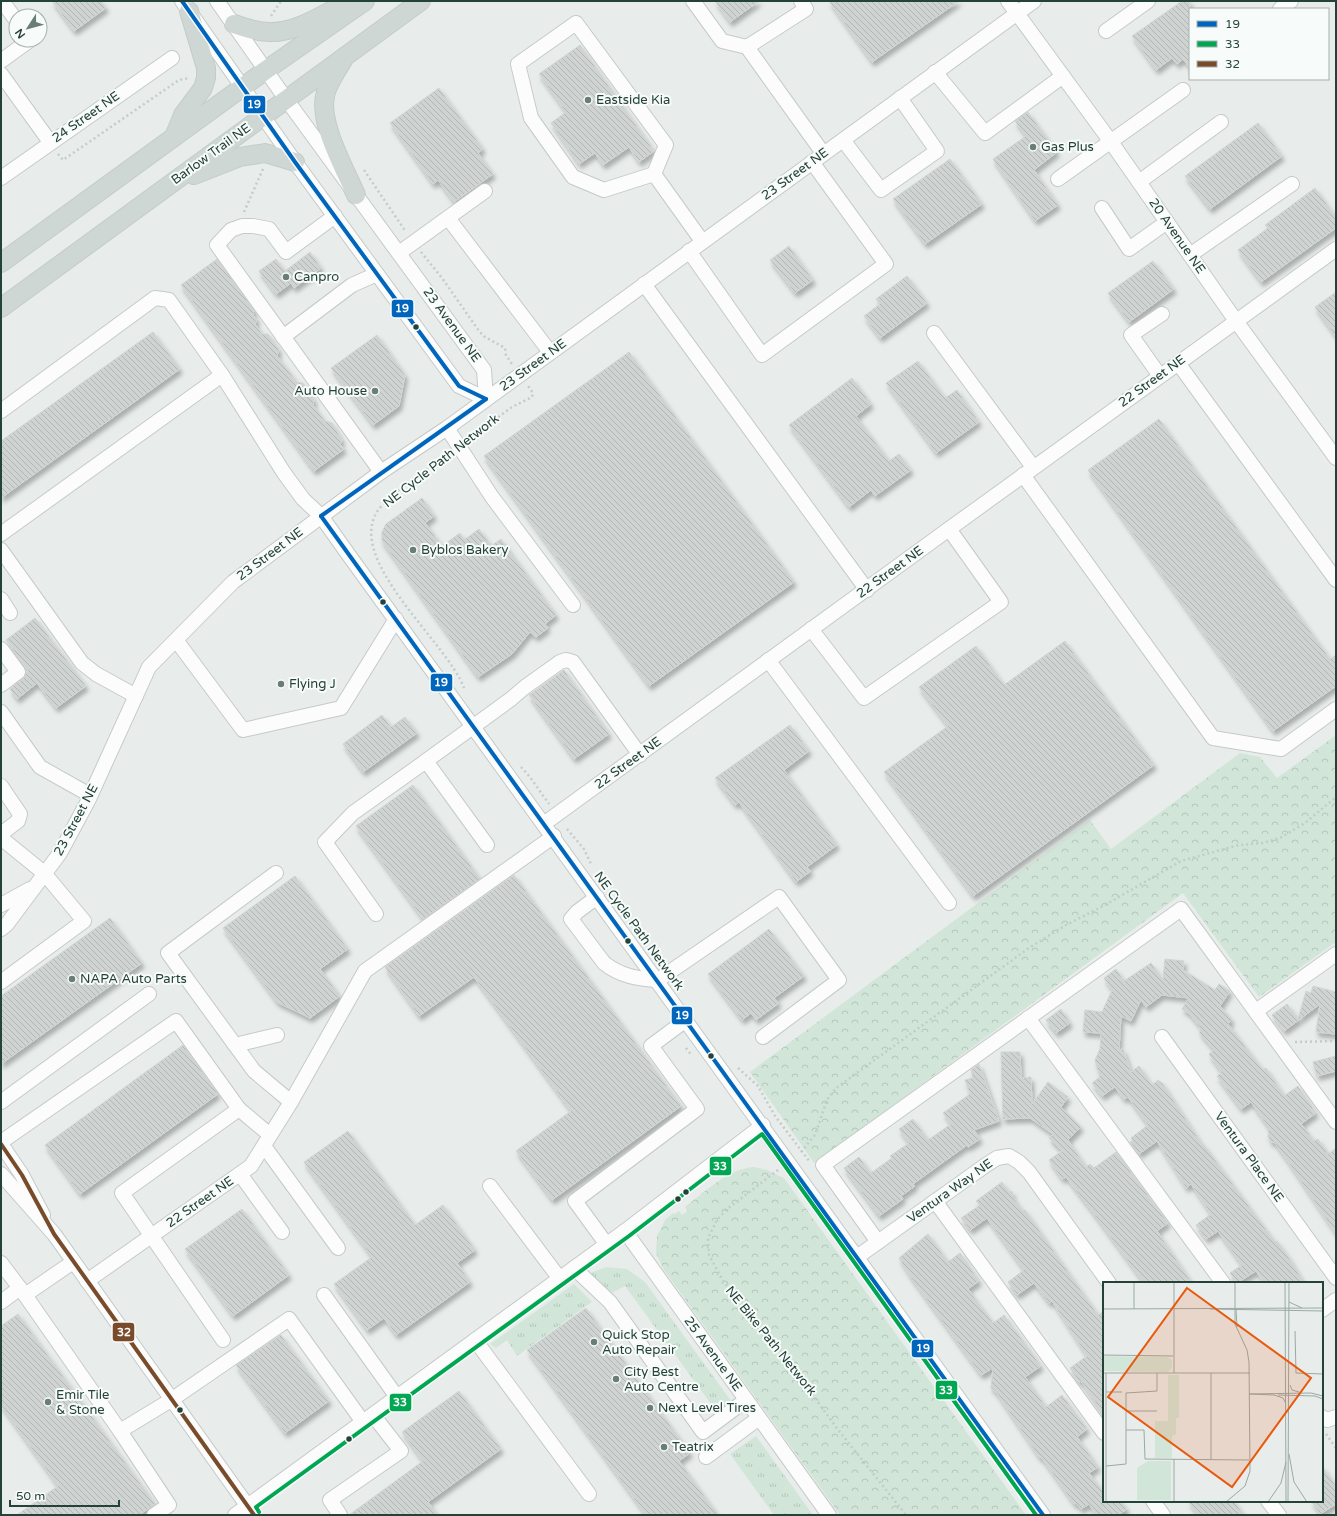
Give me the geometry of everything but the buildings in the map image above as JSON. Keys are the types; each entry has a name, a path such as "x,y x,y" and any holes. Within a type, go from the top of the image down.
{"main road":[{"path":"234,24 258,31 278,32 292,29 350,1"},
{"path":"1,262 266,70 365,1"},
{"name":"Barlow Trail NE","path":"1,308 421,1"},
{"path":"174,137 183,115 203,88 206,78 206,68 186,6"},
{"path":"346,55 325,94 323,106 328,128 356,194"},
{"path":"171,183 240,157 265,153 295,162"}],"street":[{"path":"2,1 8,9"},
{"name":"23 Avenue NE","path":"217,1 286,99 484,370 486,399"},
{"path":"693,1 722,41 747,47 823,154"},
{"path":"747,47 806,9 801,1"},
{"name":"20 Avenue NE","path":"1008,1 1111,142 1236,321 1336,458"},
{"name":"23 Street NE","path":"1,929 7,924 60,853 90,795 149,667 233,582 381,472 447,428 702,241 1034,1"},
{"path":"1106,31 1148,1"},
{"path":"1281,8 1291,1"},
{"path":"186,6 295,162 459,386 486,399"},
{"path":"576,22 666,145 654,174 604,190 573,176 531,118 518,64 576,22"},
{"path":"1,61 19,48"},
{"name":"24 Street NE","path":"1,178 50,142 172,58"},
{"path":"935,72 985,133 1063,76"},
{"path":"1,74 50,142"},
{"path":"1058,179 1183,90"},
{"path":"842,140 881,190 937,151 900,98"},
{"path":"1139,182 1221,122"},
{"path":"689,251 762,355 886,264 812,162"},
{"path":"654,174 702,241"},
{"path":"1190,255 1292,184"},
{"path":"399,253 486,191"},
{"path":"1102,208 1129,249 1167,222"},
{"path":"335,216 286,252 269,229 261,226 242,226 231,230 217,245 381,472"},
{"path":"448,218 550,352"},
{"name":"22 Street NE","path":"545,824 768,660 867,590 949,528 1336,249"},
{"path":"283,338 352,285 378,274"},
{"path":"644,284 867,590"},
{"path":"1,411 155,298 169,300 222,375 284,473 303,499 321,516 474,726 1043,1515"},
{"path":"1160,376 1131,335 1162,314"},
{"path":"934,333 1214,738 1281,749 1336,709"},
{"path":"1178,363 1336,580"},
{"path":"1,534 222,375"},
{"path":"447,428 492,497 573,605"},
{"path":"811,629 864,698 1001,602 949,528"},
{"path":"1,550 82,663 96,674 136,696"},
{"path":"1,599 10,613"},
{"path":"176,640 243,730 341,708 396,619"},
{"path":"1,649 18,672 1,685"},
{"path":"376,914 325,842 353,813 511,699 525,686 560,662 566,660 573,662 640,755"},
{"path":"768,660 949,903"},
{"path":"1,712 40,768 90,795"},
{"path":"426,761 487,845"},
{"path":"1,786 20,814 18,821 1,834"},
{"name":"22 Street NE","path":"86,1281 251,1166 291,1102 365,971 554,836"},
{"path":"1,838 44,873 84,921 1,982"},
{"path":"276,873 168,953 254,1071 291,1102"},
{"name":"23 Street NE","path":"1,905 34,887"},
{"path":"597,897 577,912 571,919 604,963 610,968 636,978 658,980 779,897 839,980 763,1037"},
{"path":"878,1242 823,1165 1181,909 1336,1122"},
{"path":"1256,1011 1336,954"},
{"path":"1,1102 149,994"},
{"path":"1028,1018 1222,1282"},
{"path":"607,1245 575,1201 697,1109 651,1046 686,1020"},
{"path":"251,1510 73,1262 54,1234 22,1175 1,1143 176,1021 239,1109 267,1141 338,1248"},
{"path":"235,1045 277,1035"},
{"name":"Ventura Place NE","path":"1162,1037 1336,1278"},
{"path":"223,1340 122,1193 239,1109"},
{"path":"235,1515 251,1510 368,1418 607,1245 763,1125"},
{"name":"Ventura Way NE","path":"857,1257 986,1165 997,1158 1009,1156 1020,1162 1029,1172 1108,1282"},
{"path":"1,1174 54,1234"},
{"path":"240,1174 282,1232"},
{"path":"490,1186 560,1279"},
{"path":"935,1201 1103,1432"},
{"name":"25 Avenue NE","path":"625,1231 829,1515"},
{"path":"1,1262 23,1291 120,1432 168,1505 154,1515"},
{"path":"1,1302 73,1262"},
{"path":"574,1268 610,1302 703,1432 746,1400"},
{"path":"324,1295 398,1397"},
{"path":"1323,1309 1336,1300"},
{"path":"120,1432 171,1400 289,1319 368,1418 401,1451 330,1500 340,1515"},
{"path":"475,1340 589,1494"},
{"path":"1323,1418 1327,1420 1336,1417"},
{"path":"706,1457 759,1418"},
{"path":"1154,1502 1164,1515"},
{"path":"1269,1502 1279,1515"}],"path":[{"path":"267,21 281,1"},
{"path":"50,142 63,160 179,80 196,77"},
{"path":"242,226 242,218 264,167"},
{"name":"NE Cycle Path Network","path":"468,694 451,662 425,631 389,581 375,554 372,540 374,518 380,508 396,494 459,445 512,407 529,399 533,393 530,390"},
{"path":"520,766 536,786"},
{"path":"737,1067 758,1086 775,1116 801,1152 815,1135 827,1100 836,1088 1029,948 1066,925 1105,905 1181,861 1239,845 1263,843 1280,838 1305,823 1336,796"},
{"name":"NE Cycle Path Network","path":"578,844 584,849 592,866"},
{"path":"1280,1044 1336,1041"},
{"name":"NE Bike Path Network","path":"776,1171 726,1210 717,1220 708,1238 709,1255 723,1281 772,1339 836,1427 906,1515"}],"green space":[{"path":"1336,735 1336,942 1259,997 1183,893 814,1163 750,1072 1090,820 1111,849 1240,753 1260,757 1277,778"},
{"path":"754,1167 767,1170 784,1178 1026,1515 840,1515 664,1270 656,1253 657,1236 665,1220 673,1213 674,1214 679,1211 682,1215 688,1211 685,1207 726,1176 745,1168"},
{"path":"606,1267 627,1269 645,1282 734,1405 719,1415 625,1286 610,1294 588,1274"},
{"path":"574,1284 592,1302 517,1356 507,1340 496,1348 490,1344"},
{"path":"756,1436 813,1515 774,1515 730,1454"}],"transit line":[{"name":"19","path":"182,1 295,162 459,386 486,399"},
{"name":"19","path":"321,516 486,399"},
{"name":"19","path":"321,516 1043,1515"},
{"name":"33","path":"259,1512 256,1507 629,1236 762,1134 1036,1515"},
{"name":"32","path":"1,1144 22,1175 54,1234 254,1515"}],"place":[{"name":"Eastside Kia","path":"588,100"},
{"name":"Gas Plus","path":"1033,147"},
{"name":"Canpro","path":"286,277"},
{"name":"Auto House","path":"375,391"},
{"name":"Byblos Bakery","path":"413,550"},
{"name":"Flying J","path":"281,684"},
{"name":"NAPA Auto Parts","path":"72,979"},
{"name":"Quick Stop Auto Repair","path":"594,1342"},
{"name":"City Best Auto Centre","path":"616,1379"},
{"name":"Emir Tile & Stone","path":"48,1402"},
{"name":"Next Level Tires","path":"650,1408"},
{"name":"Teatrix","path":"664,1447"}]}
